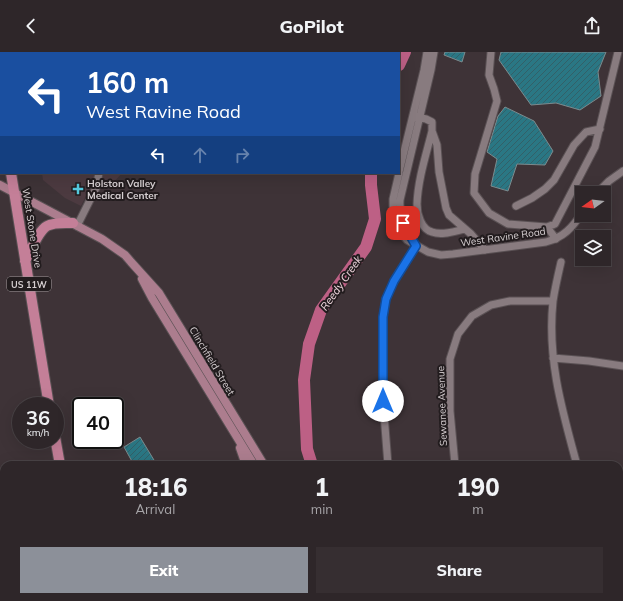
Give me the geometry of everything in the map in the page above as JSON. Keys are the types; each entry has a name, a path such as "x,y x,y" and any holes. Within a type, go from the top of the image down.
{"highway":[{"name":"West Stone Drive","path":"11,174 48,397"},
{"path":"25,261 41,232 47,226 63,223 75,224"},
{"path":"57,449 59,461"}],"main road":[{"name":"Clinchfield Street","path":"0,185 102,239 125,255 159,293 262,461"},
{"name":"Clinchfield Street","path":"139,271 152,298 252,461"},
{"path":"235,434 245,461"}],"street":[{"name":"West Ravine Road","path":"416,246 403,223 399,206 427,52"},
{"name":"West Ravine Road","path":"400,170 431,70 434,52"},
{"path":"491,52 489,75 497,101 475,174 474,192 489,213 508,224 547,227 555,224 596,147 618,52"},
{"path":"416,117 432,122 432,131 421,176 417,205 420,222 429,232 438,234 465,229"},
{"path":"516,206 532,198 545,189 554,180 574,145 586,132 600,129"},
{"path":"432,131 437,144 439,172 446,208 449,215 471,234 484,250"},
{"path":"605,186 623,171"},
{"path":"75,224 96,188 99,174"},
{"name":"West Ravine Road","path":"399,174 393,199 396,223 406,240 428,252 441,255 453,254 546,242 565,234 576,222"},
{"path":"547,227 556,239"},
{"path":"388,461 383,401 383,317 386,299 394,281 416,246"},
{"path":"561,262 553,301 553,358 558,395 576,461"},
{"name":"Sewanee Avenue","path":"455,461 450,411 450,358 458,334 472,316 491,305 510,302 553,301"},
{"path":"553,358 623,366"}],"shaded area":[{"name":"Holston Valley Medical Center","path":"42,174 121,174 113,183 104,189 89,190 81,206 65,198 43,180"}],"building":[{"path":"445,52 465,52 462,62 444,55"},
{"path":"501,52 606,52 598,72 601,96 580,110 556,103 531,105 499,60"},
{"path":"505,107 534,121 553,151 545,165 517,164 508,191 491,186 497,159 487,152 498,116"},
{"path":"140,437 155,461 132,461 124,447"}],"waterway":[{"name":"Reedy Creek","path":"400,63 405,52"},
{"name":"Reedy Creek","path":"311,461 307,449 304,380 309,344 321,310 366,247 375,219 371,174"}],"place":[{"name":"Holston Valley Medical Center","path":"78,189"}],"route":[{"path":"383,401 383,317 386,299 394,281 416,246 403,223"}]}
